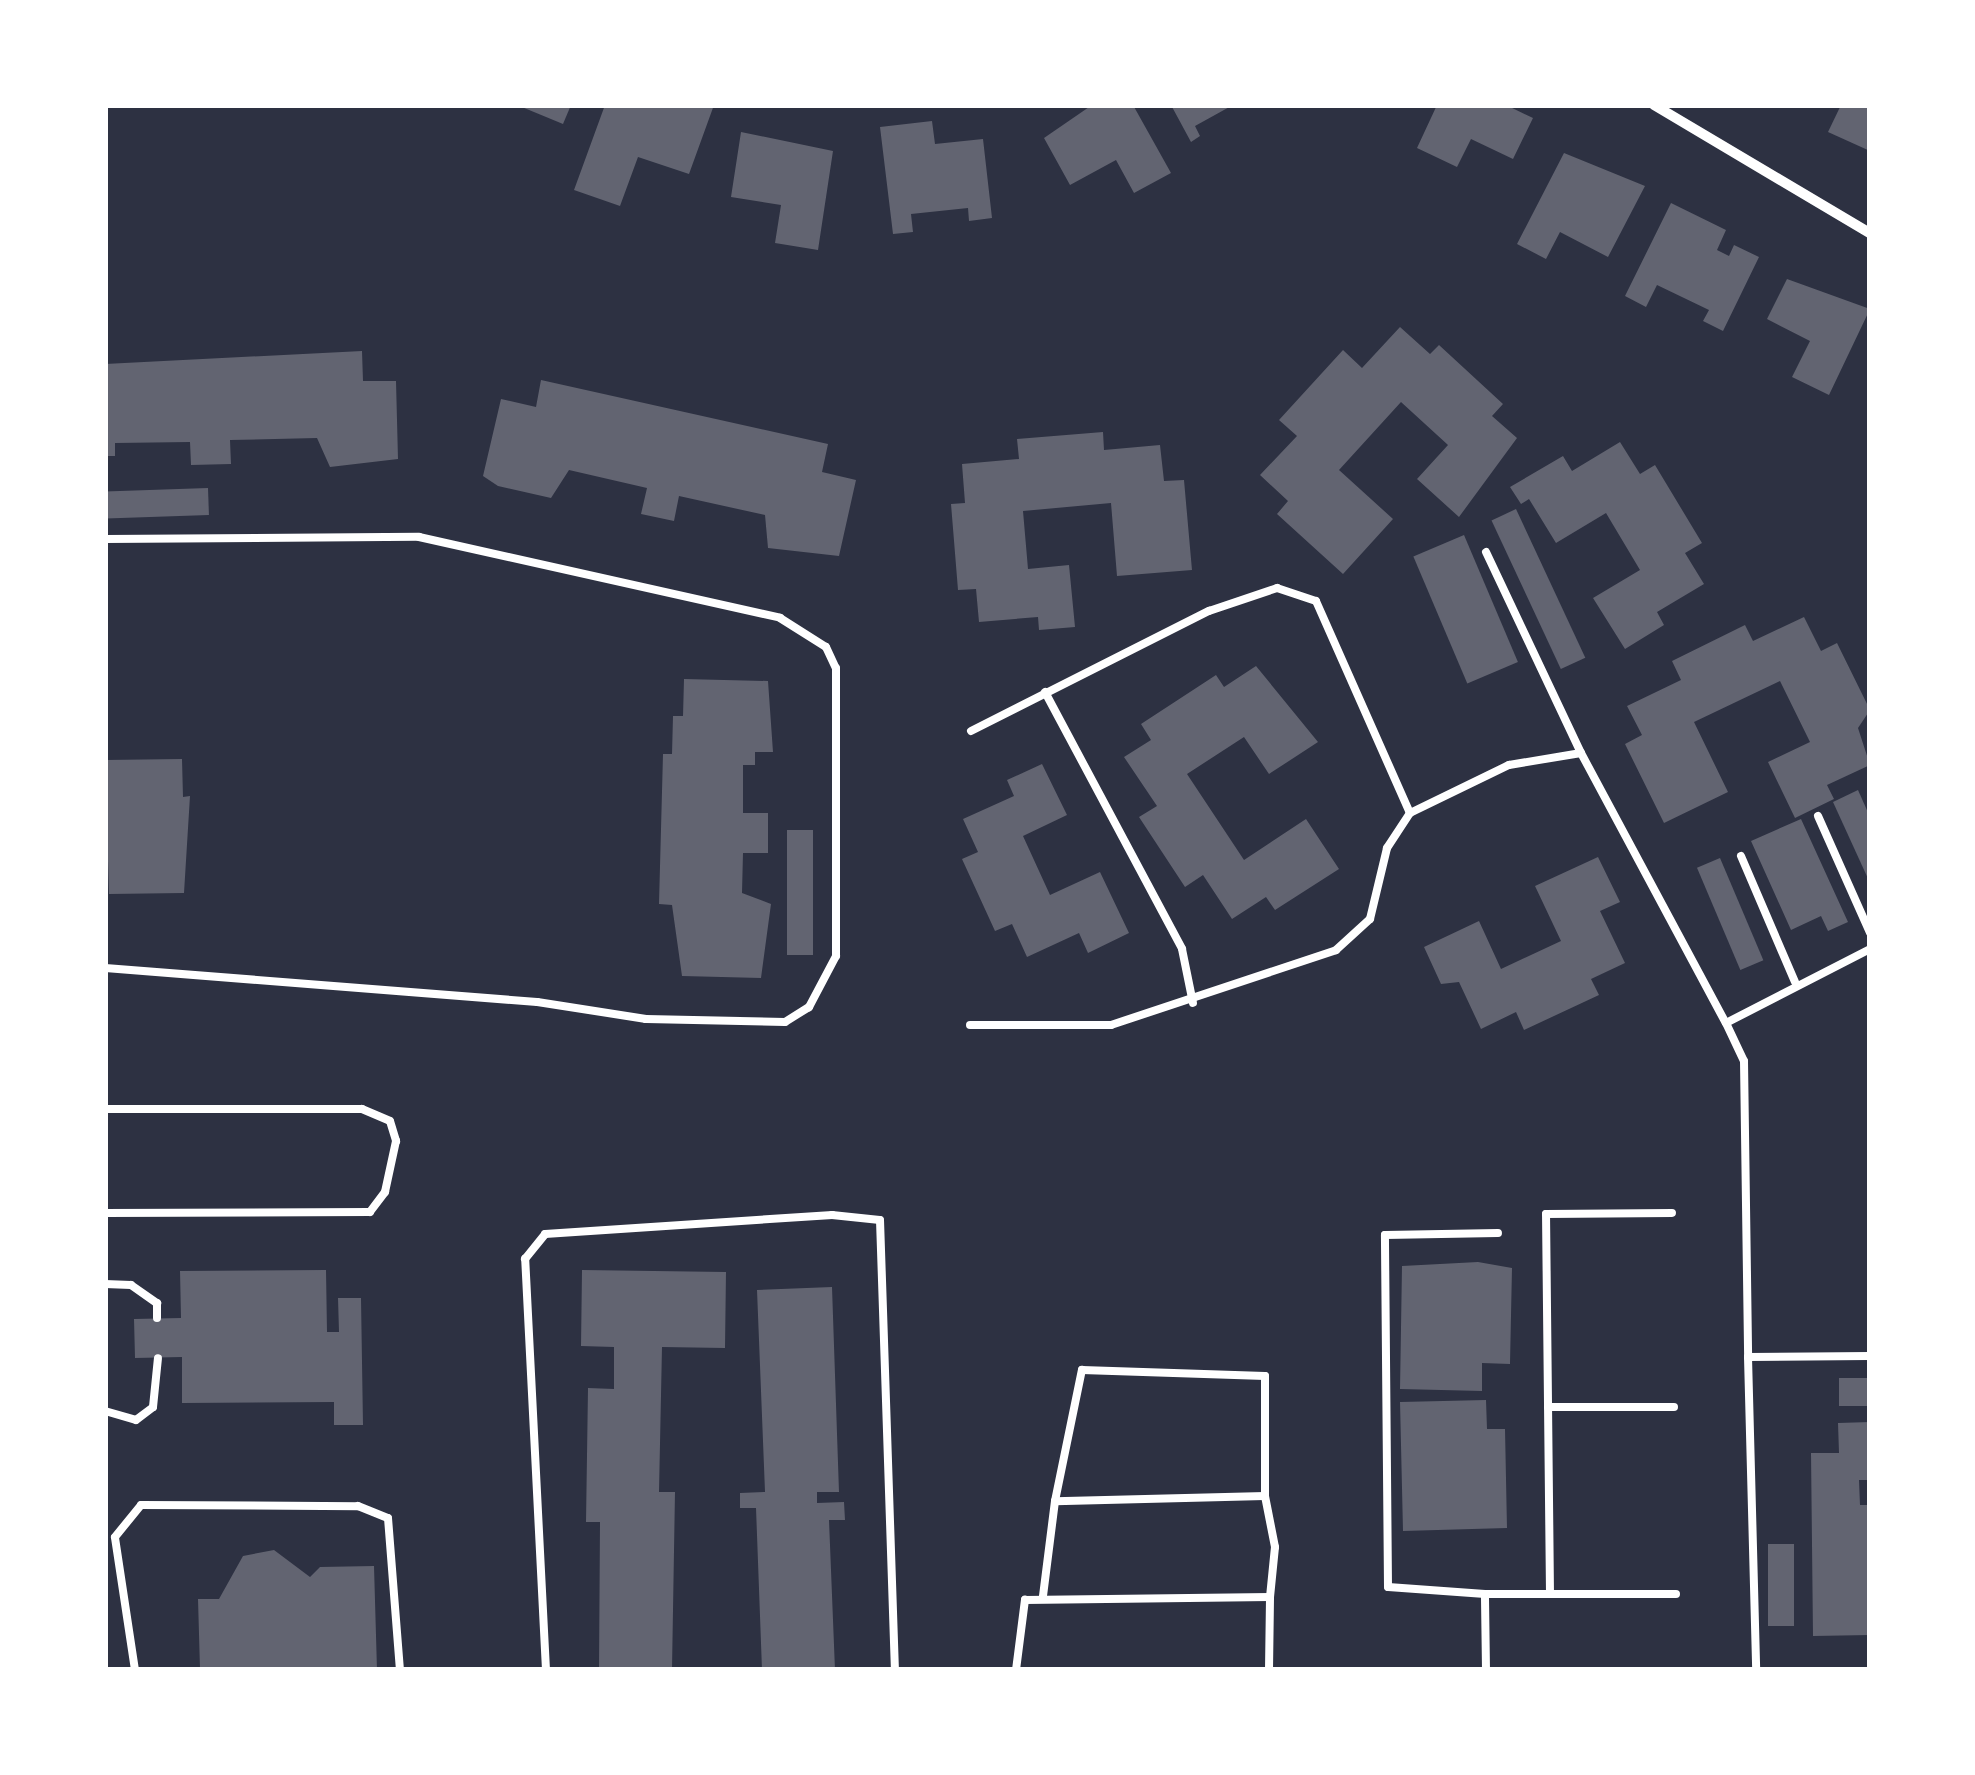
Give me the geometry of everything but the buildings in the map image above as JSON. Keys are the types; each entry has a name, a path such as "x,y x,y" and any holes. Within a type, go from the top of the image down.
{"street":[{"path":"1654,105 1870,233"}],"lane":[{"path":"105,540 419,537 780,618 826,647 836,668 836,956 809,1007 785,1022 646,1019 537,1002 105,968"},
{"path":"1486,552 1581,752 1744,1062 1756,1670"},
{"path":"971,730 1045,692 1277,588 1316,601 1410,813"},
{"path":"1045,692 1182,949 1192,1003"},
{"path":"970,1024 1111,1024 1192,1003 1348,940 1370,920 1388,848 1410,813 1509,765 1581,752"},
{"path":"1818,816 1870,932"},
{"path":"1740,856 1795,982"},
{"path":"1726,1023 1795,982 1870,949"},
{"path":"105,1109 362,1109 390,1121 396,1141 384,1192 370,1212 105,1213"},
{"path":"1550,1594 1546,1214 1672,1213"},
{"path":"546,1670 525,1259 544,1234 832,1215 880,1220 896,1670"},
{"path":"1498,1233 1385,1235 1388,1587 1485,1594 1676,1594"},
{"path":"105,1284 130,1285 158,1303 158,1318"},
{"path":"1748,1358 1870,1356"},
{"path":"105,1411 136,1420 154,1407 158,1358"},
{"path":"1043,1596 1056,1501 1082,1370 1265,1376 1265,1496 1276,1547 1270,1597 1269,1670"},
{"path":"1548,1407 1674,1407"},
{"path":"1056,1501 1265,1496"},
{"path":"135,1670 115,1537 132,1516 141,1505 269,1505 358,1506 388,1518 400,1670"},
{"path":"1485,1594 1486,1670"},
{"path":"1016,1670 1026,1600 1043,1596 1270,1597"}]}
